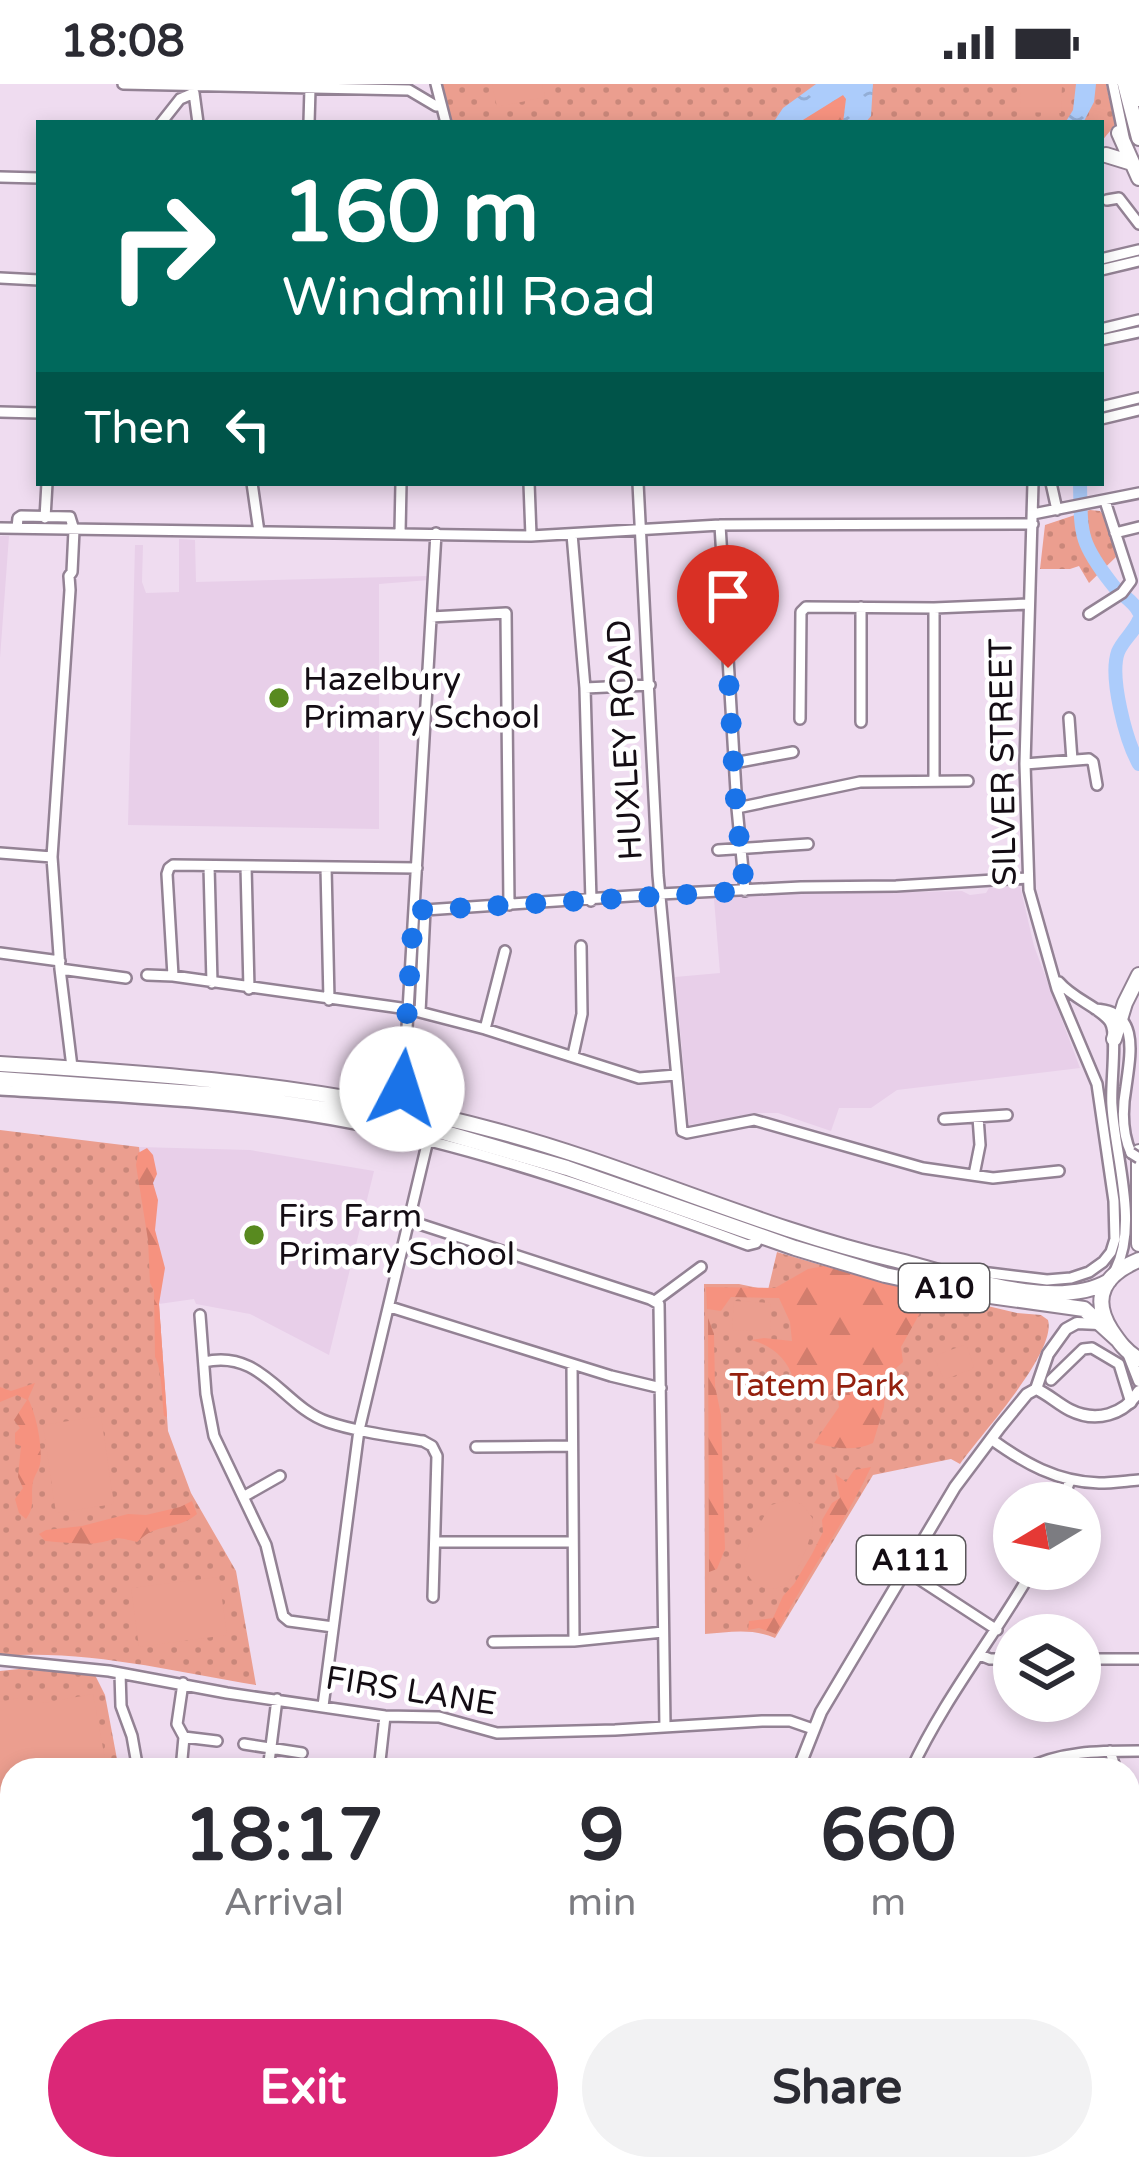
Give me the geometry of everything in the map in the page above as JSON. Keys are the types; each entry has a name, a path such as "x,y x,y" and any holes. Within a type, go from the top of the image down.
{"highway":[{"path":"1125,84 1126,135 1136,170"},
{"path":"1136,84 1139,99"},
{"path":"1104,155 1136,170"},
{"path":"1114,1040 1139,976"},
{"name":"A10","path":"0,1064 238,1081 397,1100 531,1140 845,1248 992,1286 1062,1294 1110,1278"},
{"name":"A10","path":"0,1079 301,1104 446,1133 567,1168 821,1257 906,1280 1084,1309 1128,1349"},
{"path":"1136,1155 1139,1244"},
{"path":"1128,1349 1101,1310 1101,1295 1110,1278 1134,1262"}],"main road":[{"path":"1048,1354 1072,1325 1101,1324"},
{"path":"1128,1349 1139,1381"},
{"name":"A111","path":"802,1758 813,1729 955,1487 1027,1394 1036,1389 1048,1354"},
{"path":"1036,1389 1081,1414 1102,1416 1131,1403 1139,1391"}],"street":[{"path":"123,84 411,87 441,105"},
{"path":"436,84 445,120"},
{"path":"1104,154 1120,146 1126,135 1113,84"},
{"path":"162,120 193,88"},
{"path":"193,88 198,120"},
{"path":"309,120 310,88"},
{"path":"0,177 36,178"},
{"path":"1107,200 1124,201 1139,224"},
{"path":"1104,258 1139,250"},
{"path":"1104,269 1139,261"},
{"path":"0,278 36,280"},
{"path":"1104,327 1139,320"},
{"path":"1104,339 1139,332"},
{"path":"1104,406 1139,398"},
{"path":"1104,418 1139,410"},
{"path":"0,412 36,413"},
{"path":"46,529 47,486"},
{"path":"252,486 259,532"},
{"path":"400,533 401,486"},
{"path":"529,486 531,536"},
{"name":"HUXLEY ROAD","path":"638,486 661,895 680,1128 687,1133 754,1120 887,1160 974,1175"},
{"name":"SILVER STREET","path":"958,1275 981,1272 1061,1279 1083,1275 1111,1252 1116,1233 1096,1084 1052,971 1030,898 1025,764 1033,486"},
{"path":"1053,486 1057,510"},
{"path":"0,528 531,536 720,525 1033,519 1139,493"},
{"path":"1089,614 1131,581 1102,501"},
{"path":"17,528 19,516 45,516 72,517 74,530 52,857 72,1067"},
{"path":"720,525 745,891"},
{"path":"1115,532 1139,527"},
{"path":"397,1100 414,1011 436,533"},
{"path":"572,534 585,688 591,901"},
{"path":"800,719 801,612 806,607 1029,604"},
{"path":"861,607 861,722"},
{"path":"934,608 934,780"},
{"path":"431,617 506,613 509,905"},
{"path":"585,688 650,685"},
{"path":"1069,718 1072,760"},
{"path":"734,763 794,752"},
{"path":"1025,764 1089,759 1097,785"},
{"path":"736,808 860,782 968,781"},
{"path":"718,850 808,844"},
{"path":"0,853 52,857"},
{"path":"173,976 167,874 173,866 417,868"},
{"path":"209,866 212,983"},
{"path":"246,866 249,989"},
{"path":"326,867 329,1000"},
{"path":"420,910 1028,878"},
{"path":"573,1055 582,1014 581,946"},
{"path":"485,1028 505,951"},
{"path":"0,953 126,978"},
{"path":"1052,971 1067,992 1110,1023 1114,1040 1112,1106 1126,1224 1124,1252 1110,1278"},
{"path":"147,975 414,1011 485,1028 639,1078 676,1075"},
{"path":"1074,1029 1078,1019 1094,1008 1131,1023 1136,1038 1124,1101 1125,1131 1136,1155"},
{"path":"0,1090 146,1093 428,1140 573,1180 748,1245 760,1236"},
{"path":"944,1119 1007,1115"},
{"path":"978,1117 980,1145 974,1175 1059,1171"},
{"path":"323,1706 359,1430 428,1140"},
{"path":"410,1221 655,1300 661,1310 665,1727"},
{"path":"655,1300 700,1267"},
{"path":"390,1307 662,1388"},
{"path":"200,1315 214,1436 272,1563 283,1616 289,1622 333,1627"},
{"path":"1051,1380 1086,1348 1092,1348 1119,1366 1131,1403"},
{"path":"1048,1354 1065,1367"},
{"path":"204,1362 225,1359 253,1368 323,1421 432,1446 437,1456 433,1597"},
{"path":"572,1364 574,1641"},
{"path":"991,1439 1030,1466 1070,1480 1138,1480"},
{"path":"476,1448 572,1446"},
{"path":"243,1498 280,1476"},
{"path":"435,1542 572,1542"},
{"path":"905,1570 993,1627"},
{"path":"493,1642 574,1641 663,1632"},
{"path":"918,1758 951,1697 993,1636"},
{"path":"980,1655 993,1658"},
{"path":"1101,1659 1139,1659"},
{"name":"FIRS LANE","path":"1,1663 120,1672 385,1716 439,1718 497,1733 762,1720 790,1721 813,1729"},
{"path":"120,1672 121,1706 136,1758"},
{"path":"182,1758 184,1737 177,1724 183,1683"},
{"path":"269,1758 277,1699"},
{"path":"380,1758 385,1716"},
{"path":"184,1737 217,1741"},
{"path":"244,1744 302,1753"},
{"path":"1110,1751 1112,1758"},
{"path":"1051,1758 1077,1752 1139,1751"}],"shaded area":[{"path":"0,536 9,536 0,658"},
{"name":"Hazelbury Primary School","path":"179,539 195,540 196,582 429,576 429,580 379,584 379,829 128,825 135,545 143,545 146,593 179,592"},
{"path":"1020,886 1034,946 1080,1068 897,1090 871,1108 839,1108 831,1131 778,1113 689,1125 675,977 720,973 714,899 962,891 970,895"},
{"name":"Firs Farm Primary School","path":"139,1147 250,1150 374,1171 329,1355 250,1314 196,1304 194,1299 159,1304"}],"green space":[{"path":"442,84 1106,84 1115,125 1104,138 1104,120 450,120"},
{"path":"492,84 542,84 545,97 497,107"},
{"path":"1021,84 1062,84 1061,113 1020,112"},
{"path":"843,95 846,99 843,120 803,120"},
{"path":"1100,511 1107,519 1116,557 1089,583 1079,566 1040,569 1045,525"},
{"path":"0,1130 139,1147 159,1304 168,1431 191,1493 236,1571 256,1685 96,1658 0,1656"},
{"path":"147,1148 157,1174 153,1183 158,1200 155,1230 165,1268 159,1304 167,1417 155,1357 154,1291 136,1165 138,1153"},
{"name":"Tatem Park","path":"777,1252 1017,1313 1041,1315 1048,1320 1048,1334 1015,1394 960,1464 951,1459 873,1475 775,1638 750,1632 705,1634 704,1284 768,1290"},
{"path":"824,1266 930,1295 901,1347 903,1362 886,1377 884,1407 873,1443 858,1448 814,1443 839,1407 837,1393 829,1396 793,1379 778,1354 751,1340 792,1341 779,1298 731,1297 721,1311 707,1309 706,1287 775,1288 808,1269"},
{"path":"734,1301 771,1303 770,1331 732,1330"},
{"path":"708,1318 714,1334 721,1415 725,1549 717,1569 709,1572"},
{"path":"964,1345 974,1366 943,1378 937,1355"},
{"path":"35,1383 28,1399 41,1457 26,1519 15,1499 23,1488 18,1477 21,1446 15,1444 20,1428 14,1420 27,1400 17,1395 0,1402 0,1387 11,1391"},
{"path":"101,1416 114,1504 56,1513 43,1425"},
{"path":"871,1467 776,1634 748,1630 749,1621 773,1618 812,1554 823,1532 822,1520 840,1498 835,1474 846,1482 854,1470"},
{"path":"789,1500 802,1504 813,1519 811,1534 789,1581 765,1588 747,1574 747,1550 771,1505"},
{"path":"192,1501 197,1514 137,1542 119,1538 93,1544 57,1542 45,1541 39,1534 128,1514 146,1515"},
{"path":"219,1577 227,1635 139,1647 131,1588"},
{"path":"0,1671 95,1675 105,1695 117,1758 0,1758"},
{"path":"93,1694 105,1758 0,1758 0,1702 18,1698 43,1703"}],"water":[{"path":"816,84 873,84 868,120 843,120 843,95 803,120 775,120 783,108"},
{"path":"1076,84 1096,84 1085,120 1067,120"}],"waterway":[{"path":"1080,486 1082,526 1093,558 1139,612"},
{"path":"1139,620 1116,663 1124,725 1139,764"}],"place":[{"name":"Hazelbury Primary School","path":"279,698"},
{"name":"Firs Farm Primary School","path":"254,1235"}],"route":[{"path":"402,1089 414,909 745,891 728,668"}]}
